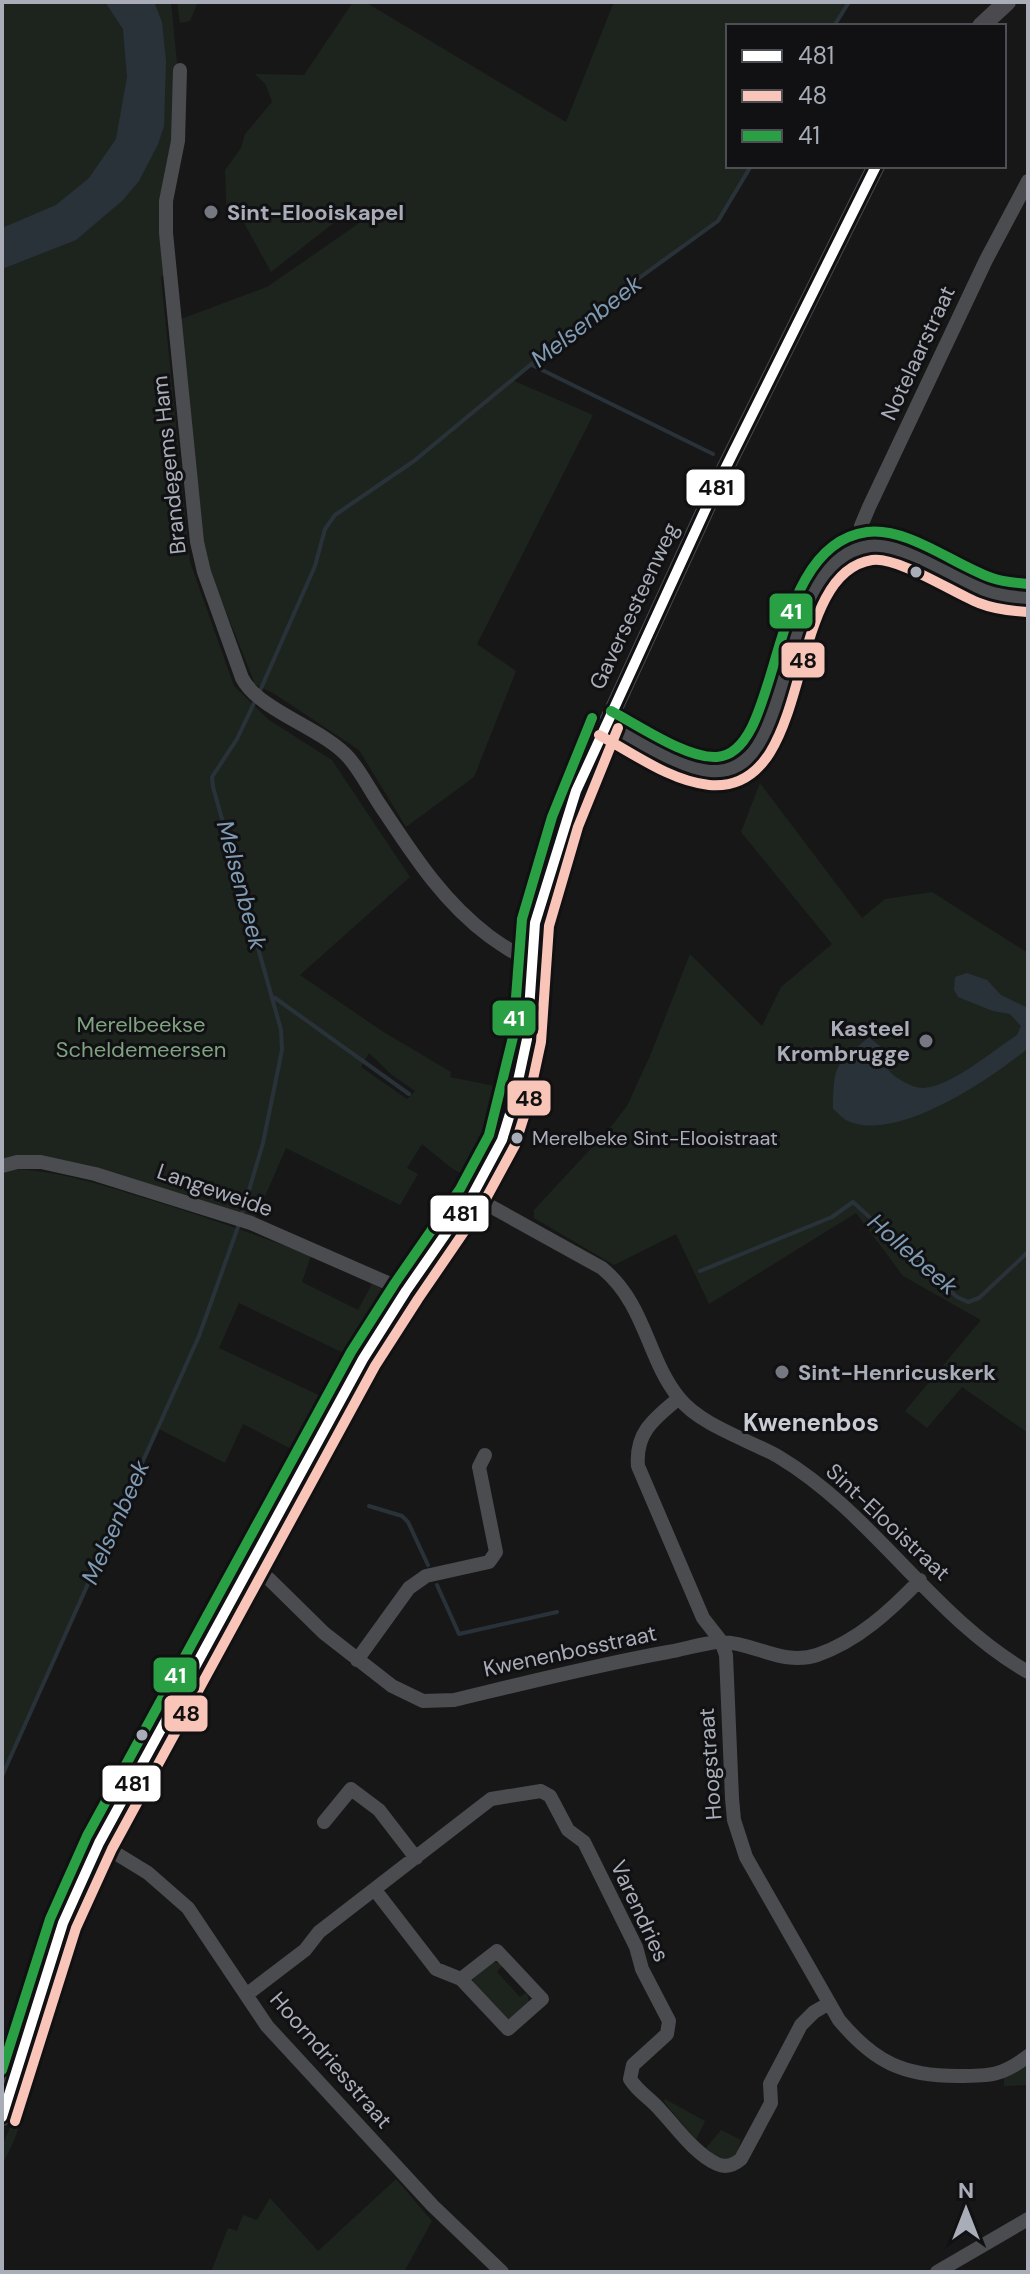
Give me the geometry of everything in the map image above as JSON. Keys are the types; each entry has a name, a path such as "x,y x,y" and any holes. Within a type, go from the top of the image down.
{"street":[{"path":"983,24 1007,2"},
{"name":"Brandegems Ham","path":"180,70 178,141 166,201 166,233 195,522 204,572 242,678 252,692 348,757 422,869 441,892 476,926 507,949 532,960"},
{"name":"Gaversesteenweg","path":"2,2117 63,1923 99,1843 363,1359 472,1196 502,1140 527,1039 535,923 572,801 605,723 713,493 875,168"},
{"name":"Notelaarstraat","path":"861,548 861,526 869,507 986,260 1022,210 1028,181"},
{"path":"605,723 695,767 711,771 730,769 744,762 757,748 767,726 804,613 818,586 833,566 861,548 884,546 988,592 1028,598"},
{"name":"Langeweide","path":"2,1166 27,1161 69,1167 247,1222 406,1291"},
{"name":"Sint-Elooistraat","path":"472,1196 602,1268 623,1287 679,1398 702,1417 778,1457 808,1477 884,1544 974,1635 998,1655 1028,1672"},
{"name":"Hoogstraat","path":"679,1398 643,1432 637,1453 638,1466 703,1618 721,1641 726,1655 732,1798 739,1838 746,1857 828,2004 861,2043 901,2070 914,2074 990,2076 1003,2073 1028,2056"},
{"path":"357,1660 417,1581 426,1576 489,1562 495,1557 479,1467 485,1455"},
{"name":"Kwenenbosstraat","path":"248,1566 269,1579 324,1633 357,1660 405,1694 423,1701 454,1700 596,1665 721,1641 789,1658 820,1654 879,1619 920,1580"},
{"path":"324,1822 351,1789 379,1810 416,1858"},
{"name":"Varendries","path":"246,1995 305,1950 319,1932 491,1799 541,1791 550,1796 568,1830 584,1842 669,2021 667,2034 633,2065 630,2079 674,2127 719,2165 734,2165 741,2159 771,2103 770,2084 801,2025 828,2004"},
{"name":"Hoorndriesstraat","path":"99,1843 148,1873 188,1908 267,2026 433,2206 502,2272"},
{"path":"375,1890 436,1969 461,1979 508,2029 542,1999 497,1951 461,1979"},
{"path":"937,2272 1028,2219"}],"green space":[{"name":"Merelbeekse Scheldemeersen","path":"2,2 171,2 178,73 166,274 161,277 190,562 234,686 269,720 332,760 410,877 300,975 382,1031 451,1072 450,1077 504,1088 492,1127 470,1179 422,1144 407,1168 418,1174 400,1205 286,1148 256,1217 39,1155 20,1155 2,1160","holes":["369,1053 415,1091 407,1099 361,1067"]},
{"path":"177,2 198,2 190,21 180,23"},
{"path":"353,2 365,2 566,122 614,2 849,2 835,24 726,24 726,168 750,168 718,221 610,299 512,380 593,415 477,644 516,671 474,777 406,827 359,750 255,684 207,564 201,527 181,319 267,287 365,219 349,211 271,272 243,221 227,221 225,170 241,148 245,134 272,102 266,85 255,74 304,75"},
{"path":"760,783 862,918 885,899 932,892 1028,953 1028,1433 962,1387 927,1428 905,1411 981,1320 903,1276 856,1213 709,1304 676,1234 614,1265 534,1218 534,1210 627,1106 690,954 762,1026 781,987 832,944 741,832"},
{"path":"2,1171 45,1172 96,1184 250,1233 311,1256 302,1282 358,1310 372,1284 384,1290 384,1302 352,1357 239,1303 219,1348 329,1400 301,1454 243,1424 225,1463 159,1429 2,1776"},
{"path":"96,1869 102,1871 15,2138 2,2166 2,2146 78,1911"},
{"path":"494,1962 503,1965 497,1972 520,1997 527,1992 529,2002 510,2019 506,2019 473,1982 473,1978"},
{"path":"2,2034 19,2046 2,2093"},
{"path":"1028,2063 1028,2085 1004,2086 1004,2078"},
{"path":"665,2099 705,2121 696,2140 664,2102"},
{"path":"721,2130 741,2140 736,2157 720,2160 706,2148"},
{"path":"396,2179 432,2221 404,2272 211,2272 228,2228 237,2231 243,2215 257,2220 270,2198 318,2251"}],"shaded area":[{"path":"105,2 154,2 162,22 166,61 164,126 158,144 139,181 123,200 76,240 2,269 2,228 56,205 89,178 116,139 127,77 123,29"},
{"path":"967,973 987,980 1001,995 1028,1008 1028,1048 968,1091 917,1116 868,1125 848,1121 833,1109 834,1082 839,1067 869,1037 882,1048 884,1062 891,1073 907,1084 923,1088 958,1075 1017,1035 1021,1026 1010,1014 993,1011 958,997 954,990 955,977"}],"waterway":[{"name":"Melsenbeek","path":"835,24 849,2"},
{"name":"Melsenbeek","path":"259,693 315,566 325,529 335,515 414,461 610,299 718,221 750,168"},
{"path":"532,365 713,454"},
{"name":"Melsenbeek","path":"2,1776 199,1336 238,1227 263,1143 282,1050 281,1030 212,777 237,739 255,701"},
{"path":"275,998 409,1094"},
{"name":"Hollebeek","path":"700,1271 832,1217 853,1202 957,1297 968,1302 979,1298 1028,1252"},
{"path":"369,1506 402,1516 408,1522 428,1565"},
{"path":"437,1585 459,1634 557,1612"}],"transit line":[{"name":"481","path":"2,2117 63,1923 99,1843 363,1359 472,1196 502,1140 527,1039 535,923 576,791 713,493 875,168"},
{"name":"41","path":"611,711 692,753 717,757 738,747 754,722 792,608 810,572 834,546 867,532 898,535 992,578 1028,584"},
{"name":"48","path":"599,735 680,778 709,785 744,779 768,756 784,722 823,602 843,574 872,560 883,560 910,569 985,605 1027,612"},
{"name":"41","path":"2,2070 50,1919 87,1836 351,1352 460,1189 489,1135 513,1037 522,919 552,817 592,718"},
{"name":"48","path":"15,2121 76,1928 112,1849 375,1366 483,1204 515,1145 541,1042 549,926 578,827 618,728"}],"place":[{"name":"Sint-Elooiskapel","path":"211,212"},
{"name":"Kasteel Krombrugge","path":"926,1041"},
{"name":"Merelbeke Sint-Elooistraat","path":"517,1138"},
{"name":"Sint-Henricuskerk","path":"782,1372"}],"district":[{"name":"Kwenenbos","path":"811,1422"}]}
